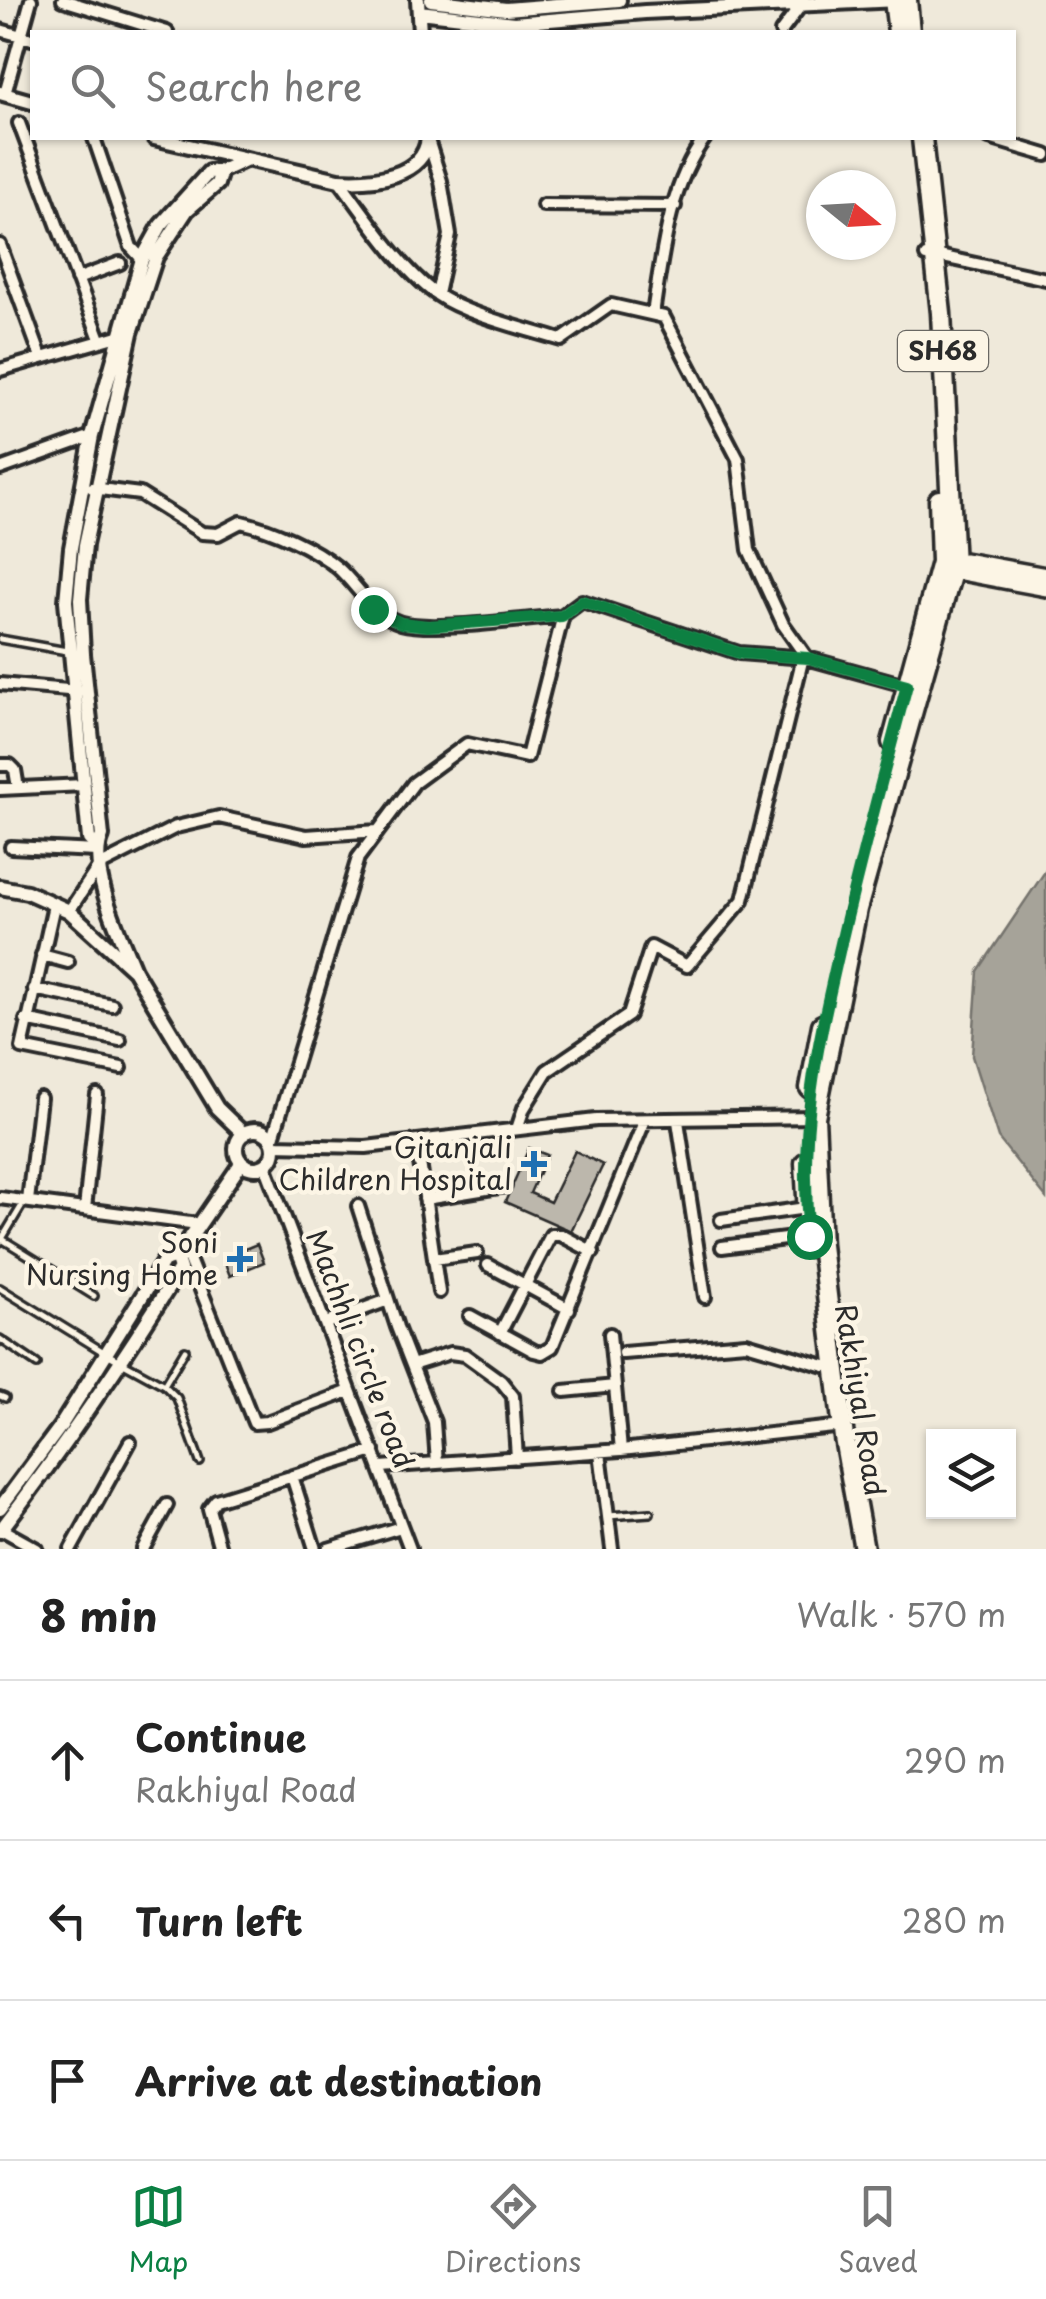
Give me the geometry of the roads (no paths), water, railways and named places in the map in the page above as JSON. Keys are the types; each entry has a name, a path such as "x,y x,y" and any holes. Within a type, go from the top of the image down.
{"main road":[{"path":"895,0 898,30"},
{"path":"907,0 910,30"},
{"name":"Rakhiyal Road","path":"855,1549 838,1427 824,1366 806,1208 814,1060 854,885 948,563 930,255 911,140"},
{"name":"SH68","path":"922,140 930,255"},
{"path":"948,563 964,561 1046,576"},
{"path":"948,563 961,572 1046,588"},
{"name":"SH68","path":"811,1117 838,1427 864,1549"}],"street":[{"path":"30,101 2,93 27,38 32,0"},
{"path":"62,0 160,30"},
{"path":"430,0 488,8 543,4 576,11 895,0"},
{"path":"418,6 514,23 619,0"},
{"path":"782,30 802,3"},
{"path":"575,30 576,11"},
{"path":"0,30 27,38"},
{"path":"19,122 100,339"},
{"path":"95,140 131,247 142,259"},
{"path":"162,140 339,180 365,182 387,177 416,162 428,140"},
{"path":"428,140 441,182 450,235 437,294"},
{"path":"653,314 662,256 686,162 702,140"},
{"path":"995,140 1046,156"},
{"path":"97,849 89,839 81,691 80,599 92,436 142,259 160,225 210,172 221,172 245,160"},
{"path":"221,172 218,184 188,210 156,257 71,548 66,602 70,652 81,691 102,836 97,849 98,866 114,919 134,970 217,1108 244,1134"},
{"path":"339,180 388,246 437,294 487,316 562,340 612,305 664,316 738,459 749,550 783,624 805,657 743,900 688,966 651,947 629,1016 547,1071 524,1108 517,1130"},
{"path":"543,205 675,206"},
{"path":"0,245 41,357"},
{"path":"930,255 1046,279"},
{"path":"77,279 120,263"},
{"path":"0,370 118,336"},
{"path":"0,468 92,436"},
{"path":"89,488 140,494 202,533 218,534 241,522 260,526 338,568 373,609 401,623 428,626 562,616 582,601 739,653 805,657 913,687"},
{"path":"562,616 526,757 466,744 414,783 358,858 273,1143 273,1154 265,1165 253,1168 242,1162 236,1150 244,1134 259,1130 273,1143 366,1147 596,1120 811,1117"},
{"path":"0,684 81,691"},
{"path":"0,765 10,765 15,770 18,788"},
{"path":"0,789 84,785"},
{"path":"70,911 98,866 176,827 219,818 306,836 378,831"},
{"path":"11,847 97,849"},
{"path":"0,888 27,892 70,911 134,970"},
{"path":"54,904 22,1048 26,1052 121,1068"},
{"path":"42,955 68,962"},
{"path":"34,989 112,1005"},
{"path":"26,1020 120,1040"},
{"path":"85,1209 97,1095"},
{"path":"26,1201 40,1098"},
{"path":"678,1120 706,1297"},
{"path":"470,1316 542,1353 552,1347 644,1122"},
{"path":"417,1142 440,1292"},
{"path":"0,1508 7,1489 107,1354 164,1261 180,1252 242,1162"},
{"name":"Machhli circle road","path":"265,1165 410,1549"},
{"path":"425,1199 505,1186"},
{"path":"0,1198 198,1224"},
{"path":"358,1206 434,1422 437,1463"},
{"path":"721,1220 806,1208"},
{"path":"500,1333 551,1235 560,1235 593,1252"},
{"path":"722,1247 809,1236"},
{"path":"37,1549 0,1530 70,1439 122,1362 180,1269 180,1252"},
{"path":"180,1252 220,1332 254,1423 267,1422 350,1391"},
{"path":"434,1259 477,1253"},
{"path":"488,1265 569,1309"},
{"path":"326,1323 388,1300"},
{"path":"610,1334 621,1450"},
{"path":"623,1353 746,1343 824,1366"},
{"path":"412,1365 450,1353 465,1355 502,1380 514,1396 517,1458"},
{"path":"564,1391 615,1386"},
{"path":"381,1467 600,1452 838,1427"},
{"path":"71,1549 130,1442"},
{"path":"220,1549 209,1510 216,1500 374,1451"},
{"path":"600,1452 612,1549"},
{"path":"292,1476 315,1549"},
{"path":"143,1549 167,1505"},
{"path":"328,1549 401,1527"}],"lane":[{"path":"0,639 70,652"},
{"path":"26,1201 1,1240 94,1296"},
{"path":"0,1288 164,1384 178,1398 200,1462"},
{"path":"0,1339 37,1364"},
{"path":"164,1384 185,1350"},
{"path":"608,1516 650,1513"}],"place":[{"name":"Gitanjali Children Hospital","path":"534,1164"},
{"name":"Soni Nursing Home","path":"240,1259"}]}
